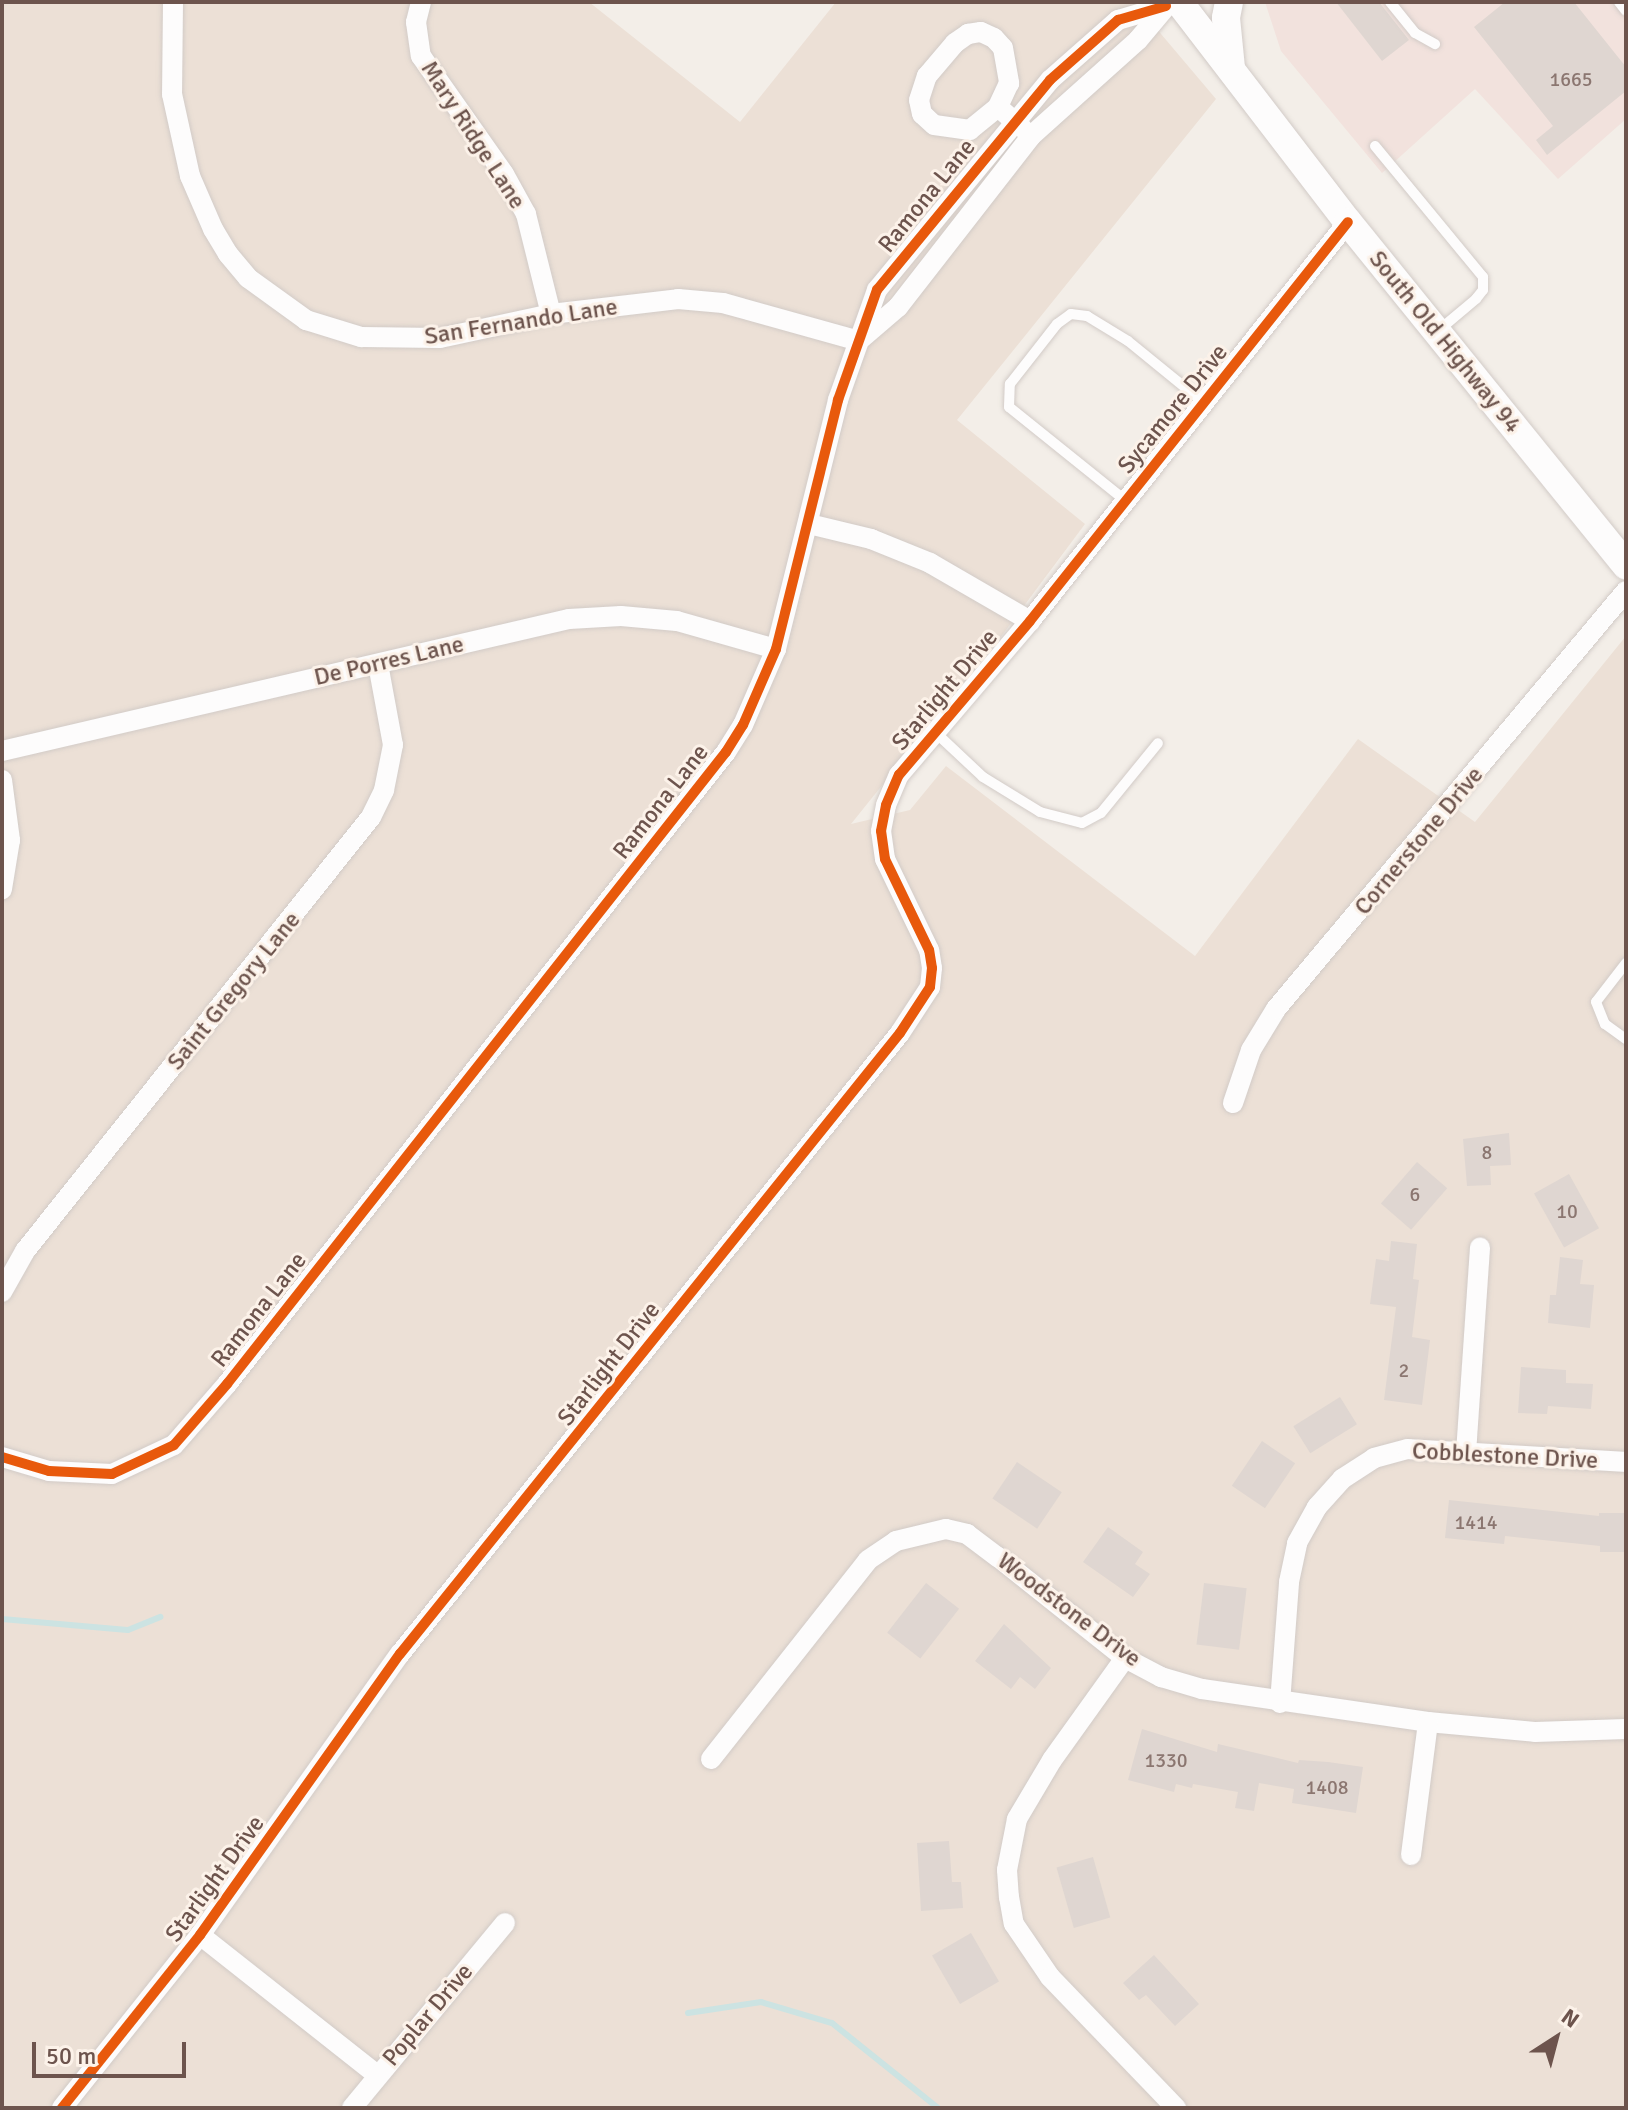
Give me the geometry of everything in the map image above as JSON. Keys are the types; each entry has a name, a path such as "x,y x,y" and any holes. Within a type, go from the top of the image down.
{"main road":[{"path":"1229,2 1226,18 1231,68"},
{"name":"South Old Highway 94","path":"1172,3 1231,68 1348,222 1626,565"}],"street":[{"name":"San Fernando Lane","path":"173,2 172,94 190,176 213,229 248,278 306,320 361,337 440,338 551,314 678,299 723,303 859,341"},
{"name":"Mary Ridge Lane","path":"421,2 416,22 421,56 504,174 526,214 551,314"},
{"name":"Ramona Lane","path":"2,1457 49,1471 112,1474 174,1445 227,1384 726,752 757,697 776,649 838,400 877,290 1006,114 1118,20 1172,3"},
{"name":"Ramona Lane","path":"859,341 898,307 1031,136 1138,40 1172,3"},
{"path":"981,32 994,38 1008,59 1006,114 970,130 934,125 922,114 919,100 927,76 955,43 968,34 981,32"},
{"path":"1006,114 1031,136"},
{"name":"Sycamore Drive","path":"1030,621 1348,222"},
{"path":"917,238 938,255"},
{"path":"809,524 871,539 930,563 1030,621"},
{"name":"Cornerstone Drive","path":"1233,1103 1251,1050 1276,1009 1626,591"},
{"name":"De Porres Lane","path":"2,751 569,619 621,616 677,621 776,649"},
{"name":"Starlight Drive","path":"62,2108 200,1935 400,1654 900,1033 930,987 929,950 885,859 881,831 886,805 899,775 934,730 1030,621"},
{"name":"Saint Gregory Lane","path":"2,1292 25,1251 371,817 384,790 393,745 378,664"},
{"path":"2,780 10,840 2,889"},
{"path":"1466,1453 1480,1247"},
{"name":"Cobblestone Drive","path":"1280,1703 1289,1582 1297,1543 1317,1507 1342,1479 1374,1458 1408,1449 1626,1462"},
{"name":"Woodstone Drive","path":"711,1759 868,1560 896,1541 926,1531 946,1529 967,1534 1125,1658 1161,1677 1202,1689 1280,1703 1428,1722 1535,1732 1626,1729"},
{"path":"1125,1658 1052,1760 1017,1819 1007,1870 1009,1897 1014,1924 1050,1977 1176,2108"},
{"path":"1411,1855 1428,1722"},
{"name":"Poplar Drive","path":"352,2108 505,1923"},
{"path":"200,1935 377,2075"}],"lane":[{"path":"1390,2 1415,33 1435,44"},
{"path":"1619,2 1626,11"},
{"path":"1375,146 1483,277 1483,290 1476,299 1437,332"},
{"path":"1126,501 1009,407 1010,384 1057,324 1071,314 1087,316 1128,341 1204,403"},
{"path":"934,730 983,777 1040,812 1082,823 1101,813 1158,743"},
{"path":"1626,964 1596,1002 1605,1024 1626,1039"}],"shaded area":[{"path":"2,2 589,2 740,122 836,2 1134,2 1216,99 957,420 1085,524 994,646 851,824 910,810 946,766 1195,956 1358,739 1475,822 1626,636 1626,2108 2,2108"},
{"path":"1265,2 1626,2 1626,119 1558,179 1475,89 1382,173 1281,51"}],"building":[{"path":"1336,2 1379,2 1409,40 1382,61"},
{"path":"1505,2 1574,2 1626,67 1626,91 1547,155 1536,140 1553,126 1474,27"},
{"path":"1509,1133 1511,1165 1490,1166 1491,1185 1467,1186 1463,1139"},
{"path":"1417,1162 1447,1188 1411,1230 1381,1204"},
{"path":"1569,1174 1599,1228 1564,1248 1534,1193"},
{"path":"1391,1241 1417,1244 1413,1279 1419,1280 1412,1337 1430,1340 1422,1405 1384,1400 1396,1307 1370,1304 1376,1259 1389,1261"},
{"path":"1560,1257 1583,1260 1580,1284 1594,1285 1590,1328 1548,1323 1550,1295 1556,1295"},
{"path":"1521,1367 1566,1370 1566,1383 1593,1384 1591,1409 1548,1406 1547,1414 1518,1413"},
{"path":"1340,1397 1357,1424 1310,1453 1293,1426"},
{"path":"1262,1441 1295,1463 1265,1508 1232,1486"},
{"path":"1017,1462 1062,1492 1037,1529 992,1498"},
{"path":"1449,1500 1599,1516 1599,1513 1626,1513 1626,1552 1600,1552 1600,1546 1505,1536 1504,1544 1445,1538"},
{"path":"1108,1527 1143,1552 1135,1564 1150,1574 1133,1597 1083,1562"},
{"path":"926,1583 959,1609 920,1659 887,1633"},
{"path":"1204,1583 1247,1588 1239,1650 1196,1645"},
{"path":"1004,1624 1051,1668 1035,1689 1020,1677 1011,1689 975,1661"},
{"path":"1142,1729 1217,1752 1218,1744 1298,1763 1299,1760 1363,1767 1356,1813 1292,1803 1294,1789 1259,1783 1254,1811 1235,1808 1238,1792 1176,1784 1174,1792 1128,1780"},
{"path":"949,1841 952,1882 961,1882 963,1908 921,1911 917,1843"},
{"path":"1093,1857 1110,1918 1074,1928 1056,1867"},
{"path":"971,1933 999,1981 960,2004 932,1956"},
{"path":"1154,1955 1199,2004 1175,2026 1146,1995 1139,2000 1123,1983"}],"waterway":[{"path":"2,1619 128,1630 161,1617"},
{"path":"688,2013 761,2002 832,2023 938,2108"}],"cycle path":[{"path":"2,1457 49,1471 112,1474 174,1445 227,1384 726,752 743,725 776,649 838,400 877,290 1050,80 1118,20 1166,6"},
{"path":"62,2108 200,1935 400,1654 900,1033 930,987 932,968 929,950 885,859 881,831 886,805 899,775 1030,621 1348,222"}]}
